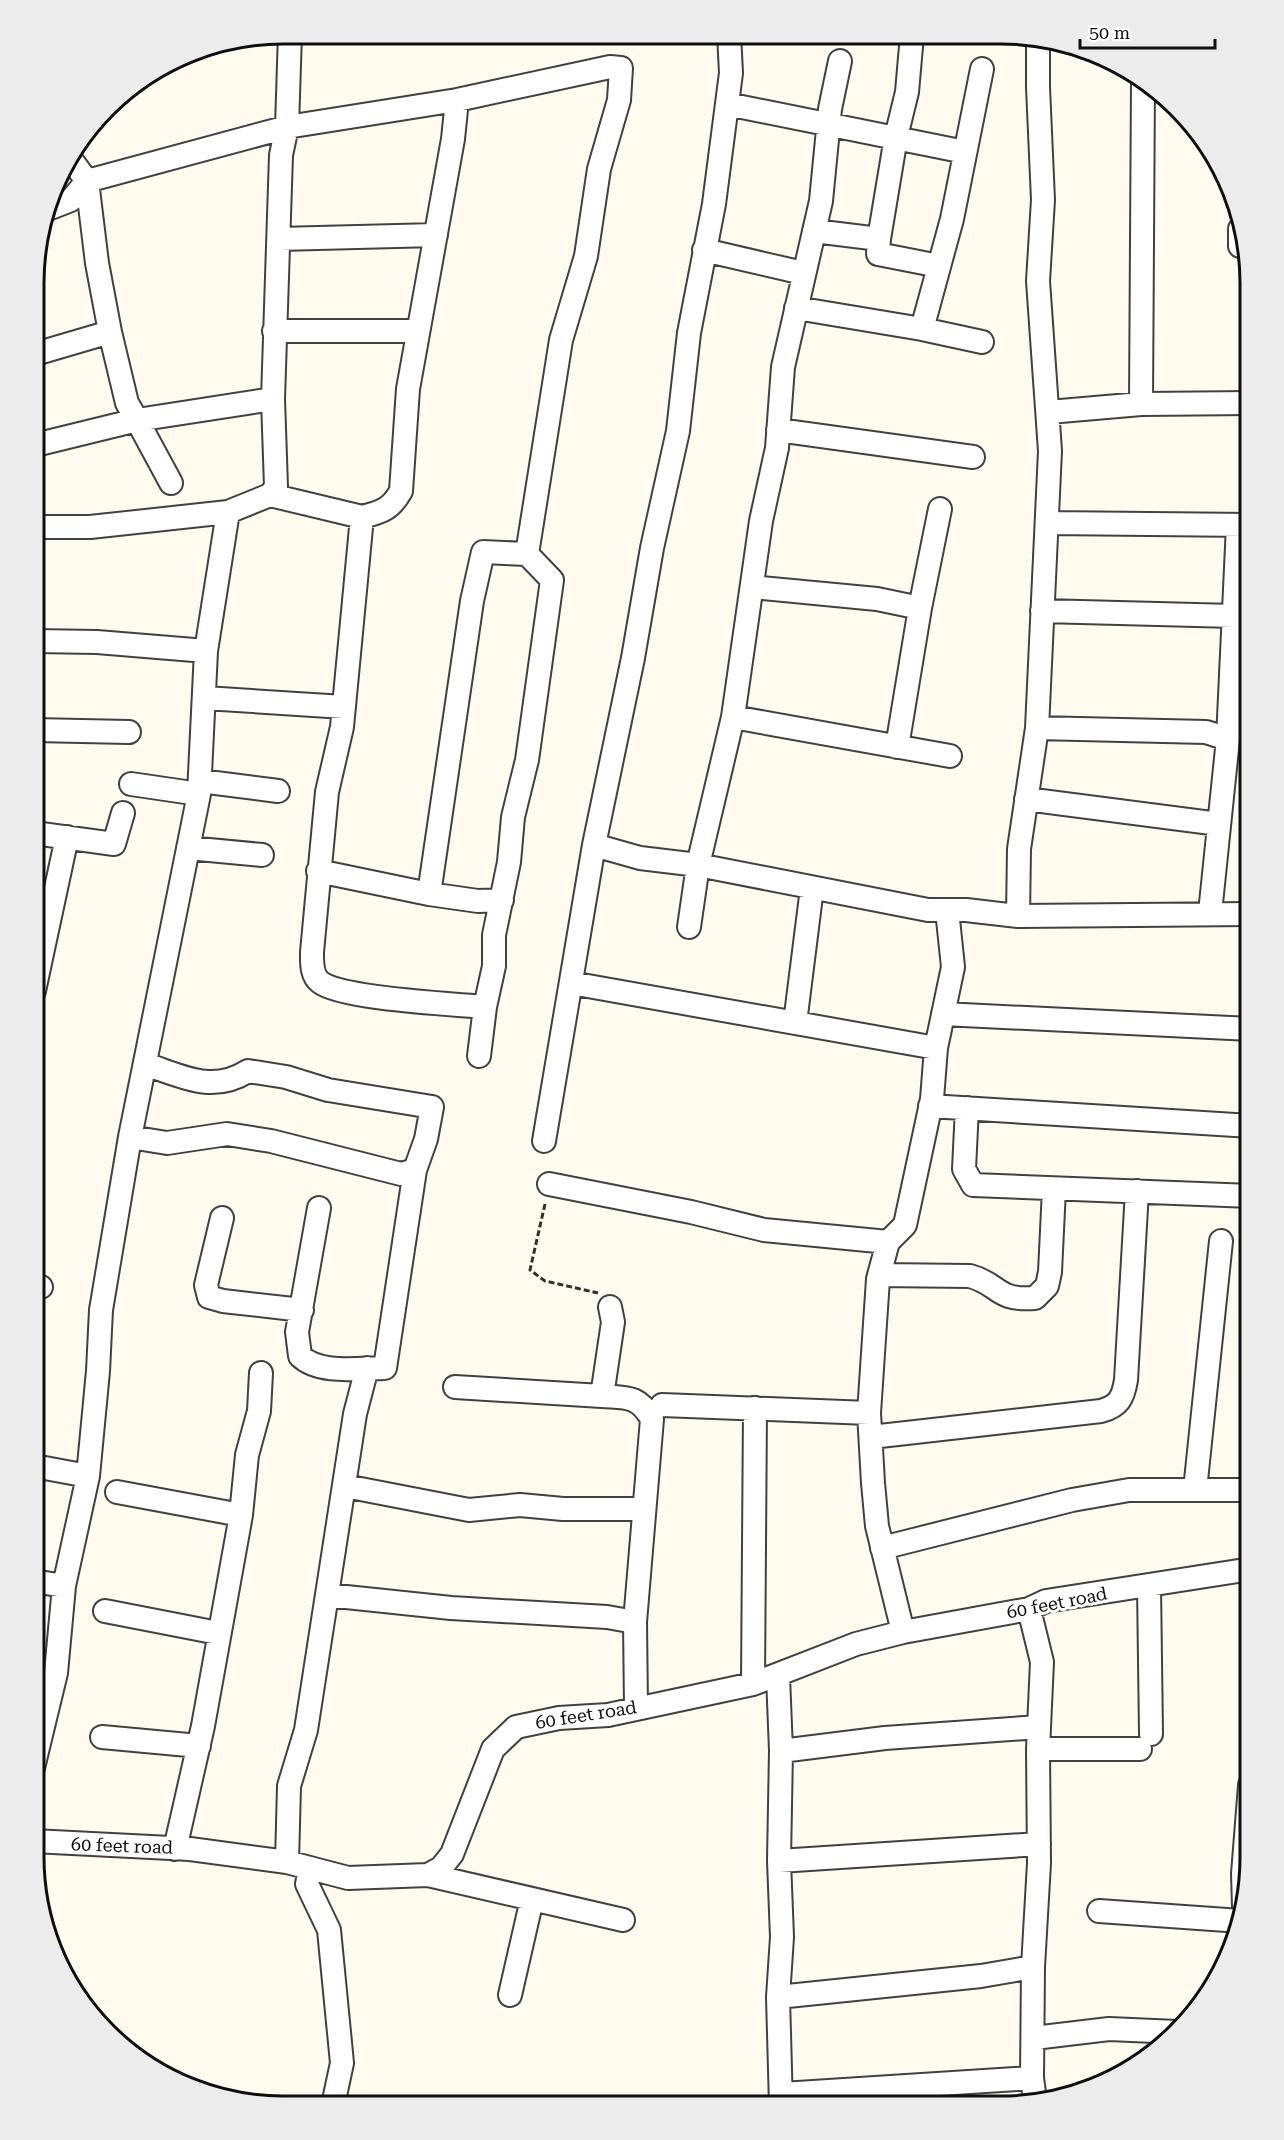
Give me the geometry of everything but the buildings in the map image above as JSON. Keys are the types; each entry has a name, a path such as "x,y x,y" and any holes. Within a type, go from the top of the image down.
{"street":[{"path":"44,527 90,527 228,512 270,495 276,487 277,461 273,399 274,331 279,239 280,155 287,127 290,43"},
{"path":"544,1141 594,845 633,658 652,548 678,431 688,333 705,250 727,104 731,73 729,43"},
{"path":"911,43 907,92 896,137 878,254 939,266"},
{"path":"1018,916 1019,849 1037,728 1048,523 1049,412 1038,281 1043,200 1038,47"},
{"path":"689,927 698,865 733,717 778,430 783,367 821,201 828,126 840,61"},
{"path":"56,206 71,200 87,181 287,127 457,100 610,67 621,68 619,100 599,169 586,256 561,340 527,554"},
{"path":"922,329 952,219 982,69"},
{"path":"1141,404 1143,90"},
{"path":"270,495 363,517 384,512 393,504 401,491 408,389 453,139 457,100"},
{"path":"727,104 965,152"},
{"path":"75,165 87,181 97,263 127,403 171,483"},
{"path":"814,231 879,239"},
{"path":"279,239 436,235"},
{"path":"705,250 803,273"},
{"path":"796,308 922,329 982,342"},
{"path":"274,331 418,331"},
{"path":"44,351 110,332"},
{"path":"44,443 137,420 273,399"},
{"path":"1049,412 1141,404 1240,403"},
{"path":"778,430 973,457"},
{"path":"897,747 920,608 940,509"},
{"path":"44,1680 88,1476 98,1371 100,1310 130,1137 199,787 206,651 228,512"},
{"path":"363,517 344,708 327,792 318,871 312,952 313,972 320,982 360,994 485,1007"},
{"path":"1048,523 1240,525"},
{"path":"429,894 472,601 483,552 527,554 552,580 527,760 513,817 510,862 502,900 479,1056"},
{"path":"1210,913 1228,739 1234,616 1240,561"},
{"path":"752,587 846,595 920,608"},
{"path":"1042,610 1234,616"},
{"path":"44,640 206,651"},
{"path":"205,698 344,708"},
{"path":"733,717 950,756"},
{"path":"1037,728 1206,732 1228,739"},
{"path":"44,730 129,732"},
{"path":"131,784 278,791"},
{"path":"1026,800 1220,824"},
{"path":"44,834 114,844 123,813"},
{"path":"44,944 67,837"},
{"path":"594,845 640,858 698,865 928,910 1018,916 1240,914"},
{"path":"188,848 262,855"},
{"path":"318,871 429,894 478,901 502,900"},
{"path":"795,1023 812,888"},
{"path":"903,1632 882,1548 873,1483 869,1413 879,1275 888,1242 905,1225 930,1106 936,1048 953,967 947,910"},
{"path":"571,983 936,1048"},
{"path":"943,1014 1240,1028"},
{"path":"145,1064 207,1084 234,1080 248,1071 286,1077 328,1090 432,1107 426,1139 415,1170 385,1368 321,1368 307,1363 300,1356 297,1347 319,1208"},
{"path":"930,1106 1240,1125"},
{"path":"967,1108 964,1169 974,1185 1240,1196"},
{"path":"130,1137 168,1143 227,1134 271,1141 393,1172 409,1173 415,1170"},
{"path":"549,1184 691,1212 764,1230 888,1242"},
{"path":"879,1275 970,1276 979,1278 998,1293 1011,1298 1035,1298 1047,1286 1050,1272 1054,1189"},
{"path":"871,1437 1101,1411 1114,1407 1120,1401 1126,1380 1137,1191"},
{"path":"222,1218 206,1285 209,1297 302,1310"},
{"path":"1195,1490 1221,1241"},
{"path":"602,1396 613,1322 610,1307"},
{"path":"287,1862 289,1786 306,1730 356,1414 367,1368"},
{"path":"175,1849 199,1746 241,1515 247,1455 259,1411 261,1373"},
{"path":"455,1387 635,1399 645,1406 652,1419 635,1622 636,1707"},
{"path":"662,1405 869,1413"},
{"path":"753,1684 755,1408"},
{"path":"44,1468 88,1476"},
{"path":"345,1486 469,1510 520,1505 563,1509 643,1509"},
{"path":"882,1548 1072,1500 1129,1490 1240,1490"},
{"path":"117,1492 241,1515"},
{"name":"60 feet road","path":"44,1845 175,1849 287,1862 348,1878 428,1875 441,1868 452,1854 493,1749 516,1727 530,1723 608,1715 636,1707 753,1684 856,1644 903,1632 1029,1609 1046,1601 1240,1571"},
{"path":"44,1583 64,1586"},
{"path":"781,1751 885,1738 1039,1738 1145,1742 1149,1586"},
{"path":"327,1595 451,1608 607,1617 635,1622"},
{"path":"873,2096 1033,2089 1033,1967 1039,1844 1042,1662 1029,1609"},
{"path":"105,1611 218,1633"},
{"path":"778,1676 781,1751 779,1861 782,1937 778,1997 781,2096"},
{"path":"102,1737 199,1746"},
{"path":"779,1861 1039,1844"},
{"path":"310,1868 307,1884 329,1930 342,2063 335,2096"},
{"path":"428,1875 623,1920"},
{"path":"510,1995 532,1899"},
{"path":"1099,1911 1232,1920"},
{"path":"778,1997 981,1976 1033,1967"},
{"path":"1034,2038 1109,2029 1165,2031"}],"path":[{"path":"549,1184 530,1270 545,1281 601,1293 610,1307"}]}
